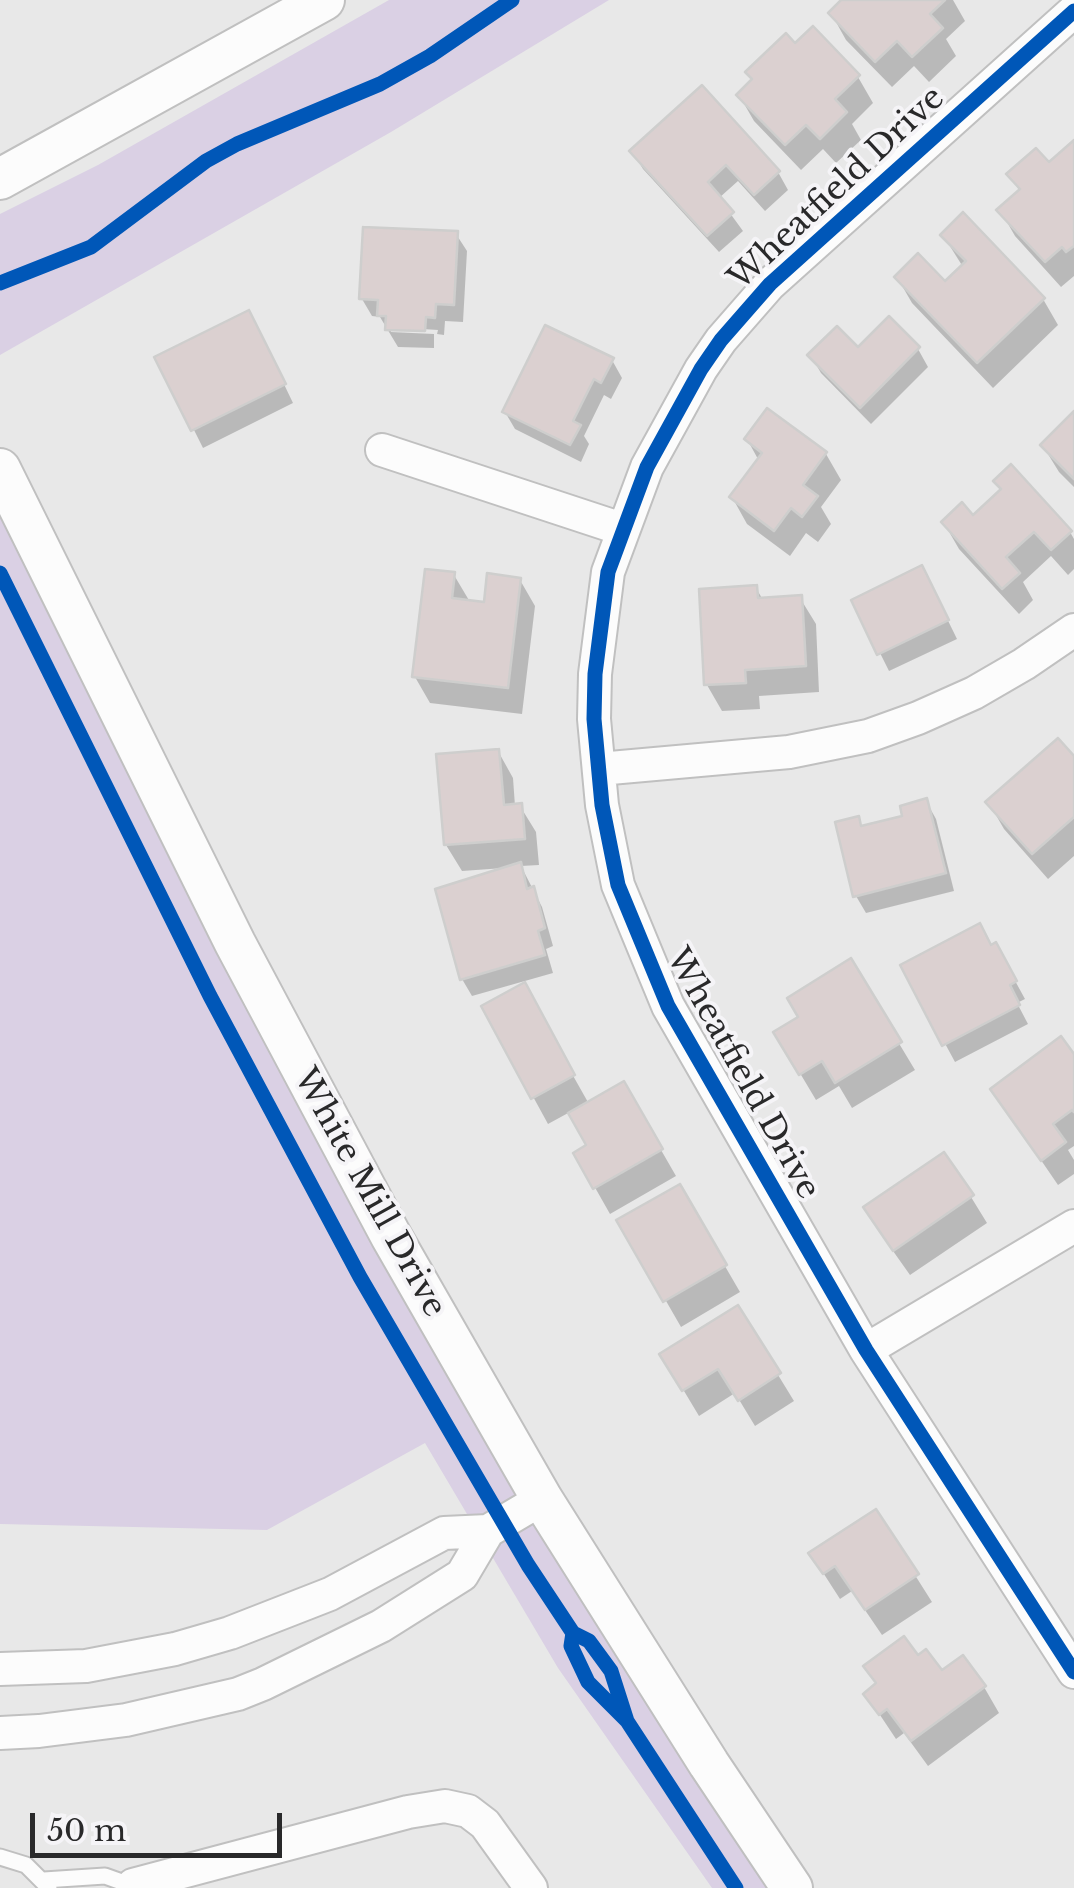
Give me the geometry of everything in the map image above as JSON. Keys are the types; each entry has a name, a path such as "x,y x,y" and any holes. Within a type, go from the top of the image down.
{"street":[{"path":"0,179 324,0"},
{"name":"Wheatfield Drive","path":"1074,11 802,254 721,340 679,403 646,467 622,528 608,572 595,674 594,719 606,832 618,885 668,1006 866,1350 1074,1672"},
{"path":"382,450 622,528"},
{"name":"White Mill Drive","path":"0,468 234,943 382,1220 542,1499 792,1888"},
{"path":"599,769 789,752 868,736 974,693 1074,630"},
{"path":"866,1350 1074,1226"},
{"path":"0,1669 86,1666 175,1649 330,1594 444,1533 488,1531 542,1499"},
{"path":"0,1733 39,1732 126,1720 238,1694 263,1684 380,1626 462,1575 488,1531"},
{"path":"131,1886 408,1812 445,1806 468,1811 486,1824 531,1888"}],"lane":[{"path":"0,1857 26,1865 46,1884 105,1876 131,1886"}],"shaded area":[{"path":"389,0 609,0 391,132 0,355 0,214 98,165"},
{"path":"0,513 226,968 355,1210 769,1888 712,1888 558,1668 425,1443 267,1530 0,1524"}],"building":[{"path":"841,0 945,0 930,14 943,28 912,57 897,41 875,62 828,13"},
{"path":"813,26 860,75 835,99 847,112 820,139 806,125 785,145 736,95 752,79 745,72 786,33 795,43"},
{"path":"702,85 780,171 754,195 726,165 708,182 734,212 707,236 629,151"},
{"path":"1074,140 1074,246 1066,252 1062,247 1045,262 996,210 1020,189 1006,174 1036,148 1049,162"},
{"path":"963,212 1045,298 977,363 894,277 918,253 945,281 966,261 940,235"},
{"path":"363,227 458,231 454,305 436,304 435,318 426,317 425,331 385,330 386,316 377,316 378,300 359,299"},
{"path":"249,310 286,384 191,431 154,357"},
{"path":"889,316 920,347 860,408 807,355 837,326 858,347"},
{"path":"545,325 614,358 601,383 594,379 573,421 581,425 570,445 502,412"},
{"path":"767,408 827,452 803,485 818,496 802,517 791,508 774,531 729,497 762,453 744,439"},
{"path":"1074,411 1074,479 1040,445"},
{"path":"1011,464 1072,531 1051,550 1034,532 1006,557 1020,573 1002,589 941,522 962,502 973,515 1001,489 993,481"},
{"path":"922,565 949,620 877,655 851,600"},
{"path":"425,569 455,572 452,598 484,602 487,573 521,578 508,688 412,677"},
{"path":"757,585 758,598 802,595 806,666 745,670 746,683 704,685 699,589"},
{"path":"1058,738 1074,756 1074,817 1032,854 985,802"},
{"path":"499,749 504,805 522,803 525,839 444,845 436,754"},
{"path":"927,798 946,873 853,897 835,822 859,816 861,826 902,816 900,806"},
{"path":"521,862 527,889 534,886 545,928 538,931 545,955 460,980 435,889"},
{"path":"980,923 991,945 996,942 1017,981 1010,985 1020,1005 942,1046 900,965"},
{"path":"851,958 902,1042 835,1083 822,1061 799,1075 773,1032 798,1017 787,998"},
{"path":"525,982 575,1075 531,1099 481,1006"},
{"path":"1061,1036 1074,1054 1074,1112 1053,1124 1066,1142 1041,1161 990,1089"},
{"path":"624,1081 663,1149 593,1189 573,1153 586,1145 568,1113"},
{"path":"944,1152 974,1195 893,1251 863,1207"},
{"path":"680,1184 727,1265 663,1302 616,1220"},
{"path":"738,1305 781,1373 738,1401 718,1369 682,1391 659,1354"},
{"path":"876,1509 919,1574 865,1610 835,1566 823,1574 808,1553"},
{"path":"904,1636 918,1655 926,1649 942,1670 963,1655 986,1686 911,1741 887,1709 879,1715 863,1694 876,1683 863,1666"}],"cycle path":[{"path":"0,283 91,247 206,161 237,144 380,84 430,56 512,0"},
{"path":"1074,11 770,284 701,369 647,467 608,572 595,674 594,719 602,805 618,885 668,1006 866,1350 1074,1672"},
{"path":"0,573 210,996 360,1277 528,1565 573,1633"},
{"path":"627,1721 611,1671 589,1641 573,1633 571,1646 588,1682 627,1721 736,1888"}]}
